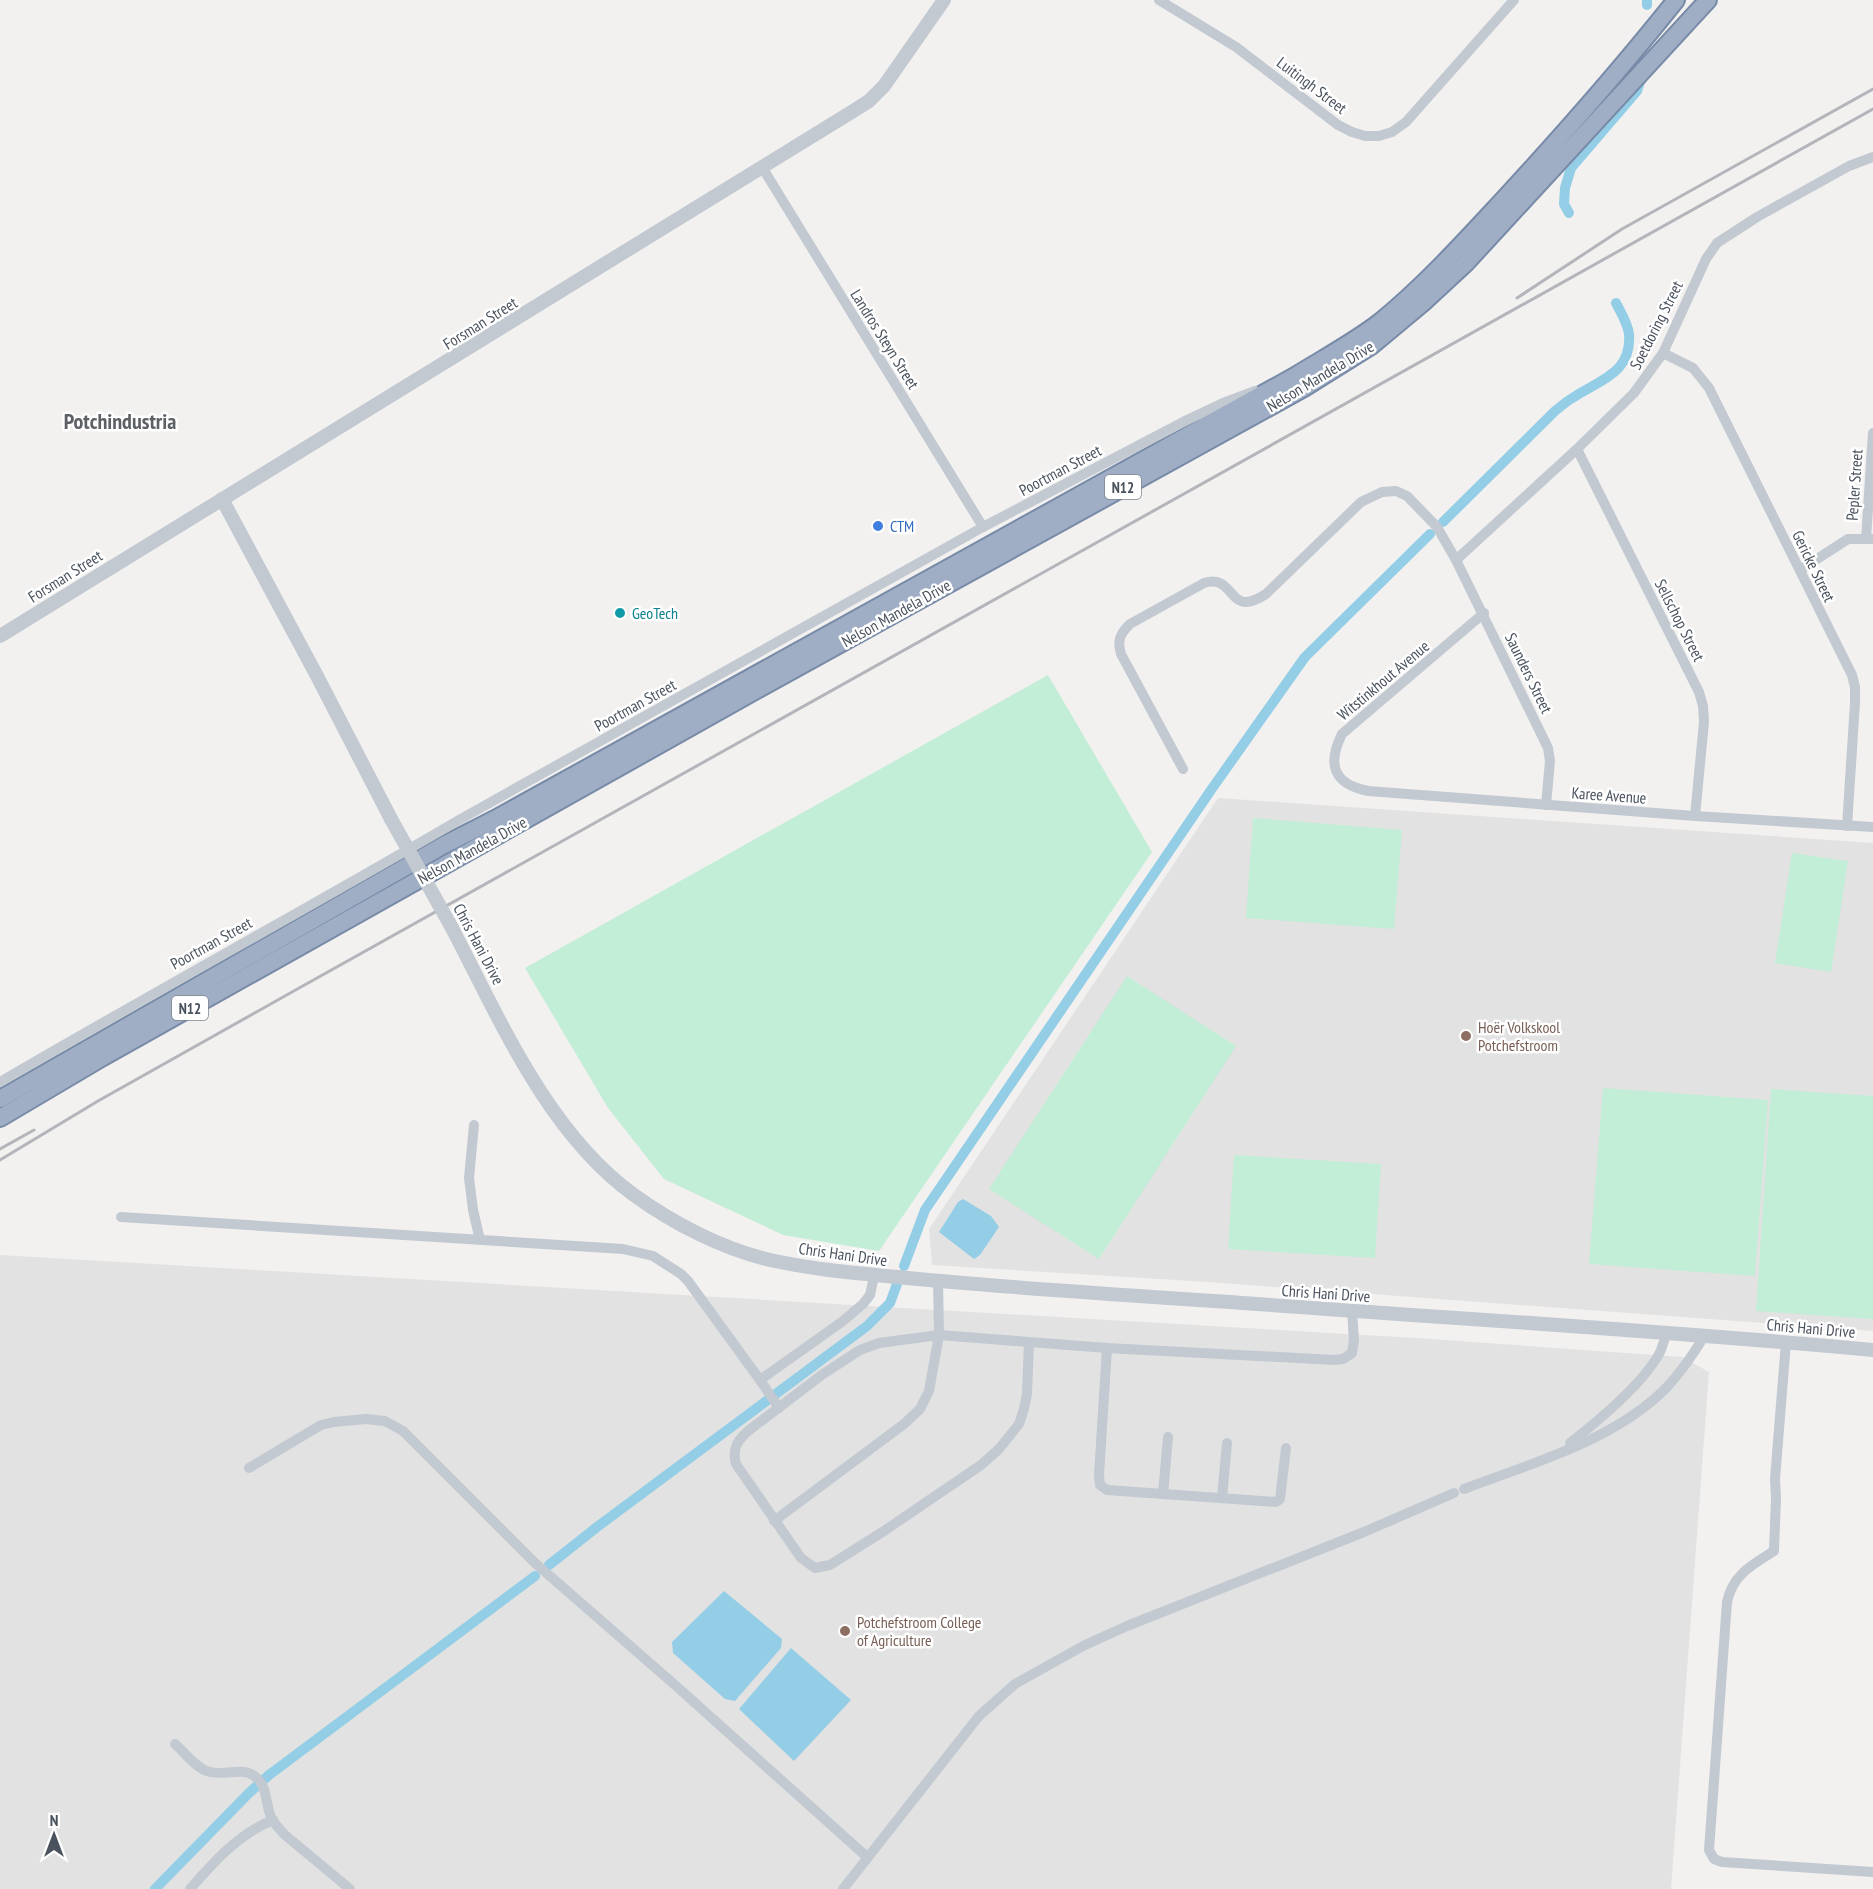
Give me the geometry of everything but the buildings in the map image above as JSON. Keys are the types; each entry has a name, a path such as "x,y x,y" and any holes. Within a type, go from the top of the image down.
{"highway":[{"name":"Nelson Mandela Drive","path":"0,1099 444,845 888,603 1295,376 1357,338 1417,290 1459,248 1551,148 1676,0"},
{"name":"Nelson Mandela Drive","path":"0,1118 113,1051 762,687 1304,388 1371,346 1465,264 1708,0"}],"street":[{"name":"Forsman Street","path":"0,636 869,101 885,86 897,70 944,0"},
{"name":"Luitingh Street","path":"1159,0 1236,47 1338,125 1365,136 1379,136 1392,132 1406,122 1514,0"},
{"name":"Soetdoring Street","path":"1456,560 1577,450 1635,393 1663,353 1706,259 1718,243 1757,217 1849,166 1873,157"},
{"name":"Landros Steyn Street","path":"762,167 983,527"},
{"name":"Gericke Street","path":"1663,353 1693,368 1709,388 1852,675 1855,687 1847,826"},
{"name":"Poortman Street","path":"0,1082 130,1006 983,527 1214,407 1295,376"},
{"name":"Pepler Street","path":"1869,539 1873,433"},
{"name":"Sellschop Street","path":"1577,450 1699,692 1704,722 1695,816"},
{"name":"Saunders Street","path":"1184,769 1121,654 1118,644 1121,634 1130,624 1212,580 1221,583 1238,601 1246,603 1256,600 1266,594 1361,502 1382,492 1396,490 1407,496 1437,527 1484,614 1548,748 1550,761 1546,805"},
{"name":"Chris Hani Drive","path":"222,499 391,819 541,1091 573,1136 600,1167 658,1211 695,1232 767,1259 872,1276 1053,1291 1666,1332 1873,1350"},
{"path":"1800,570 1848,539 1869,539"},
{"name":"Witstinkhout Avenue","path":"1345,783 1336,773 1334,759 1336,746 1342,734 1484,614"},
{"name":"Karee Avenue","path":"1345,783 1353,788 1368,791 1873,827"},
{"path":"474,1125 469,1178 480,1240"},
{"path":"121,1217 640,1252 664,1261 688,1281 774,1401"},
{"path":"760,1380 834,1328 863,1304 870,1295 872,1276"},
{"path":"774,1521 914,1417 926,1401 939,1335 938,1281"},
{"path":"1029,1342 1027,1394 1019,1424 999,1449 938,1496 842,1559 821,1568 815,1568 801,1558 736,1464 733,1455 739,1439 774,1401 868,1346 939,1335 1107,1348 1343,1359 1352,1353 1354,1347 1352,1311"},
{"path":"1556,1454 1594,1425 1639,1381 1661,1350 1666,1332"},
{"path":"843,1889 979,1716 1015,1684 1083,1646 1127,1626 1556,1454 1617,1426 1635,1415 1666,1388 1681,1371 1705,1335"},
{"path":"1786,1342 1775,1479 1774,1551 1739,1575 1730,1588 1727,1602 1709,1850 1714,1859 1722,1862 1873,1872"},
{"path":"1107,1348 1100,1485 1107,1490 1276,1502 1280,1499 1286,1448"},
{"path":"249,1468 321,1425 366,1419 385,1421 394,1425 417,1443 542,1569 867,1857"},
{"path":"1163,1494 1168,1437"},
{"path":"1222,1498 1227,1443"},
{"path":"175,1744 206,1771 253,1774 261,1783 273,1820 285,1835 350,1889"},
{"path":"190,1889 214,1861 242,1837 258,1826 273,1820"}],"shaded area":[{"name":"Hoër Volkskool Potchefstroom","path":"1218,798 1873,843 1873,1331 1208,1282 932,1265 929,1229"},
{"name":"Potchefstroom College of Agriculture","path":"0,1255 1417,1338 1682,1357 1709,1372 1671,1889 0,1889"}],"green space":[{"path":"1048,675 1152,852 879,1251 783,1235 664,1179 608,1108 525,968"},
{"path":"1253,818 1402,830 1394,929 1246,918"},
{"path":"1792,853 1848,861 1831,972 1775,963"},
{"path":"1127,976 1236,1046 1099,1259 989,1189"},
{"path":"1603,1088 1768,1100 1755,1276 1589,1264"},
{"path":"1771,1089 1873,1096 1873,1319 1756,1311"},
{"path":"1234,1155 1381,1164 1375,1258 1228,1249"}],"water":[{"path":"963,1199 991,1216 999,1227 980,1255 974,1259 939,1232 958,1202"},
{"path":"724,1591 782,1639 781,1648 735,1701 725,1699 673,1653 672,1642"},
{"path":"791,1648 851,1700 794,1761 739,1709"}],"waterway":[{"path":"1647,0 1647,5"},
{"path":"1569,213 1564,204 1565,188 1571,168 1637,91 1641,79"},
{"path":"1443,522 1555,411 1620,367 1629,347 1629,334 1626,322 1616,303"},
{"path":"904,1266 925,1210 1211,790 1305,657 1430,534"},
{"path":"549,1565 867,1326 890,1303 897,1284"},
{"path":"155,1889 269,1775 535,1576"}],"railway":[{"path":"1517,298 1622,229 1873,89"},
{"path":"0,1160 98,1101 292,992 1873,109"},
{"path":"0,1149 34,1130"}],"place":[{"name":"CTM","path":"878,526"},
{"name":"GeoTech","path":"620,613"},
{"name":"Hoër Volkskool Potchefstroom","path":"1466,1036"},
{"name":"Potchefstroom College of Agriculture","path":"845,1631"}],"district":[{"name":"Potchindustria","path":"120,421"}]}
